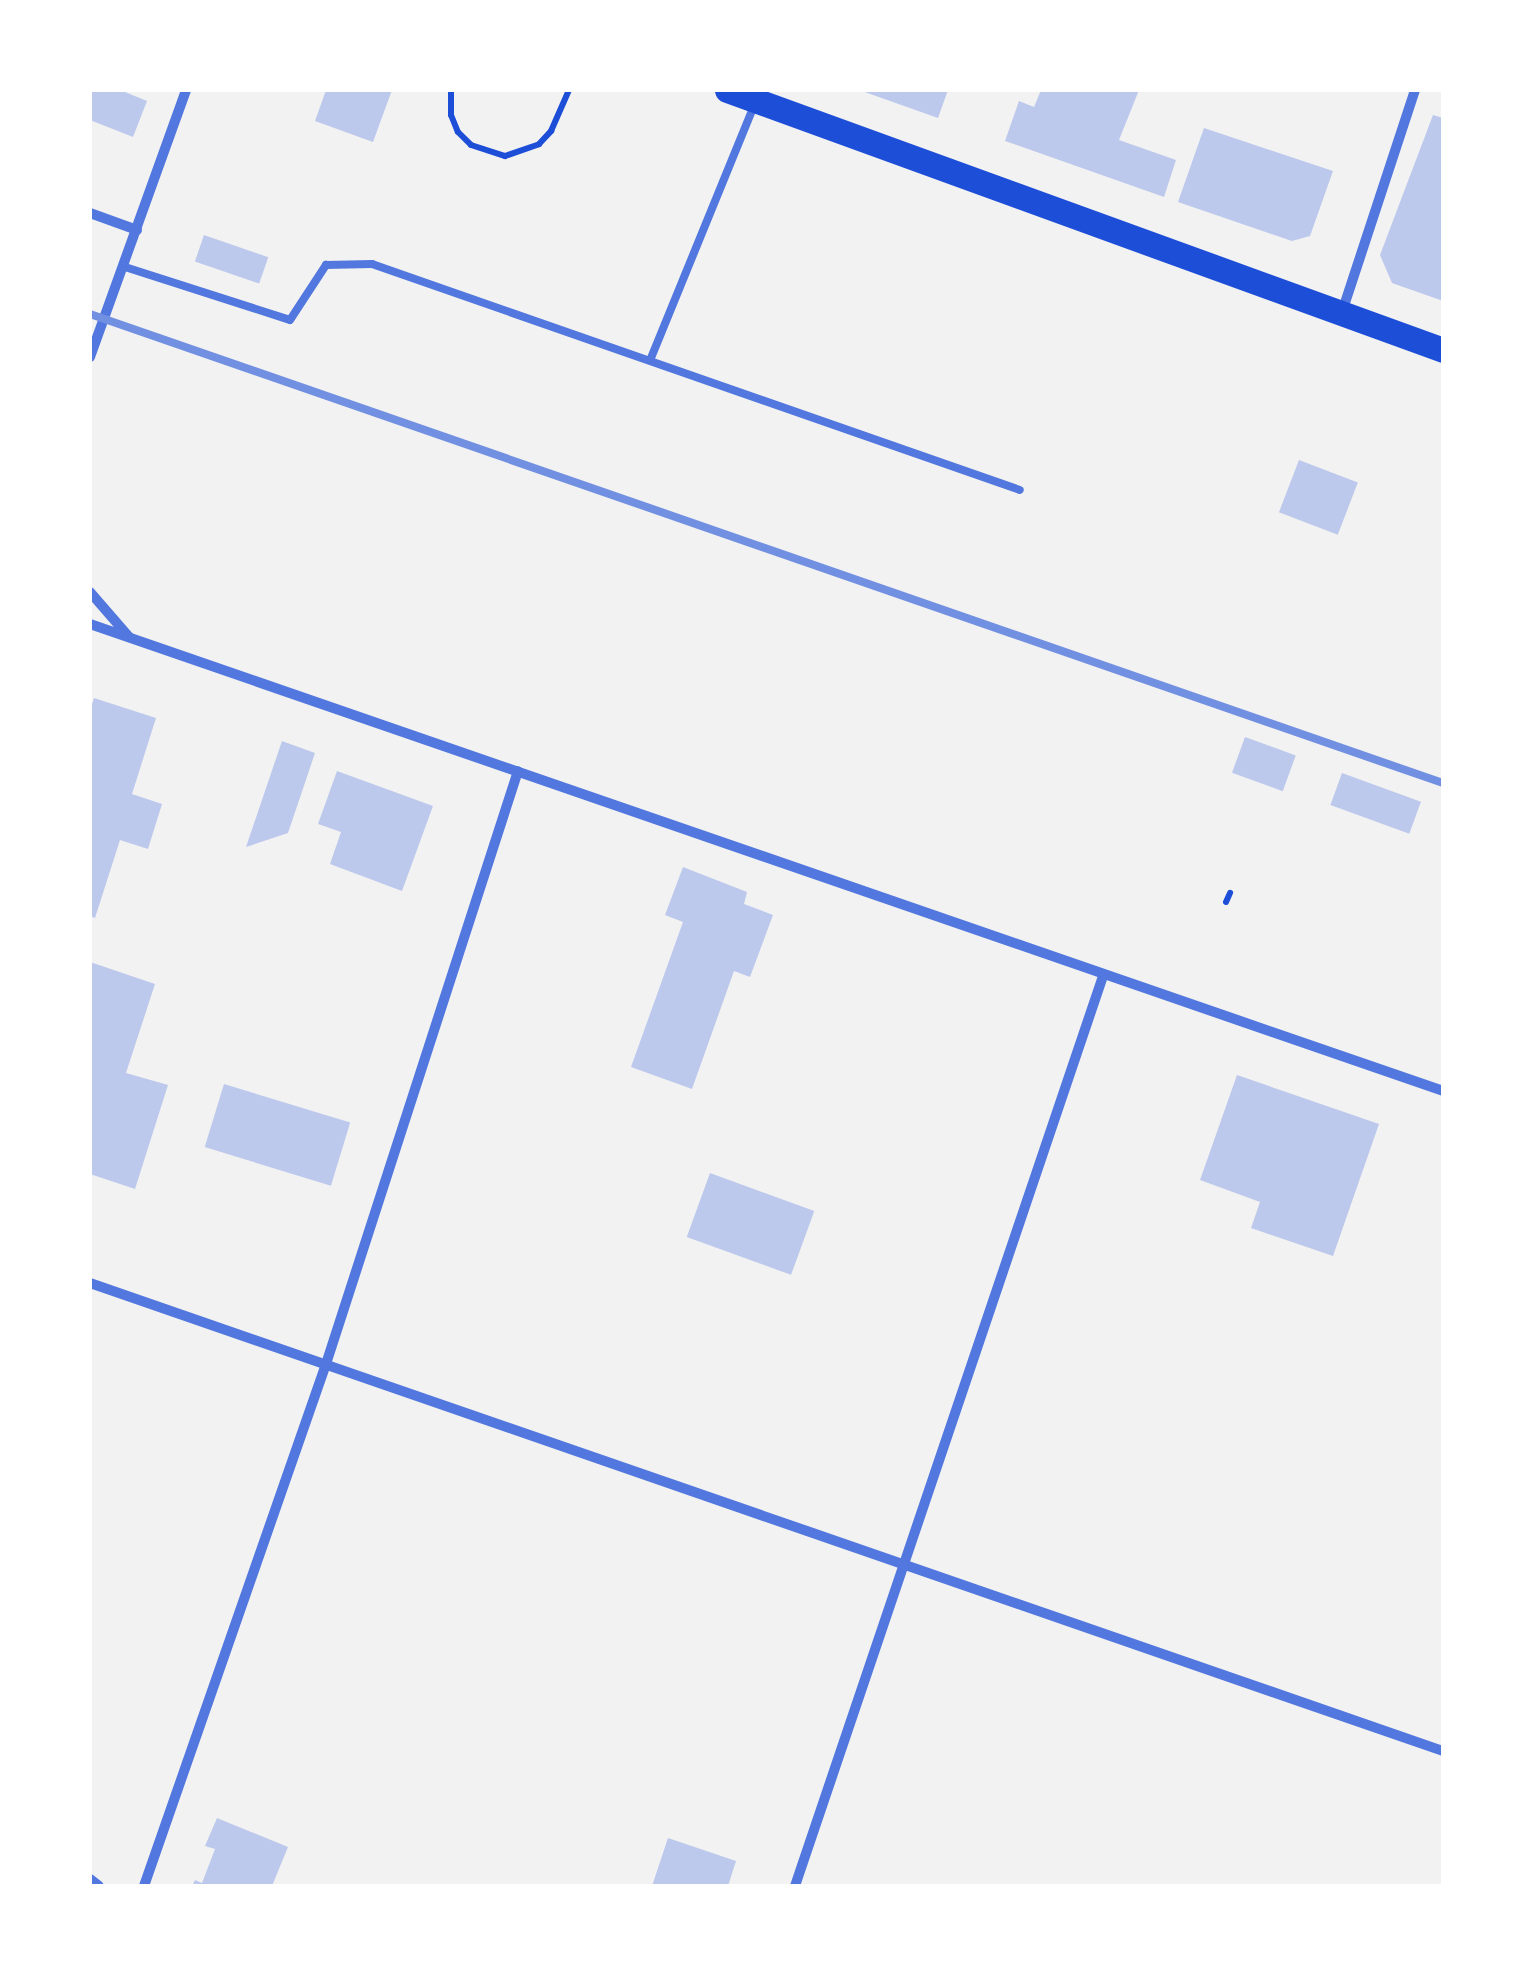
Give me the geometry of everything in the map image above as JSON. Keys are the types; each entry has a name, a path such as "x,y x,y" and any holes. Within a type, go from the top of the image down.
{"highway":[{"path":"727,90 757,95 1443,350"}],"street":[{"path":"90,357 186,90"},
{"path":"1342,313 1415,90"},
{"path":"90,214 137,230"},
{"path":"90,592 130,638"},
{"path":"90,624 1443,1091"},
{"path":"144,1886 326,1364 518,770"},
{"path":"795,1886 1103,976"},
{"path":"90,1283 1443,1751"},
{"path":"90,1879 98,1886"}],"lane":[{"path":"651,358 757,95"},
{"path":"125,266 290,320 326,265 372,264 651,358 1020,490"}],"path":[{"path":"451,90 451,116 458,132 487,154 505,156 539,144 551,130 569,90"},
{"path":"1226,902 1230,892"}],"building":[{"path":"90,90 120,90 147,101 133,137 90,120"},
{"path":"326,90 392,90 373,142 315,121"},
{"path":"859,90 948,90 938,118"},
{"path":"1041,90 1139,90 1119,140 1176,160 1164,197 1005,141 1019,101 1034,107"},
{"path":"1433,115 1443,118 1443,301 1392,283 1380,255"},
{"path":"1204,128 1333,171 1310,236 1292,241 1178,202"},
{"path":"204,235 268,257 259,284 195,261"},
{"path":"1299,460 1358,483 1338,535 1279,512"},
{"path":"94,698 156,718 132,794 162,804 148,849 120,840 95,918 90,916 90,710"},
{"path":"1245,737 1296,755 1283,791 1232,773"},
{"path":"282,741 315,753 288,833 246,847"},
{"path":"337,771 433,806 402,891 330,864 341,832 318,824"},
{"path":"1342,773 1421,802 1409,834 1330,805"},
{"path":"683,867 747,892 744,904 773,915 750,977 734,971 692,1089 631,1067 683,922 665,915"},
{"path":"90,962 155,984 126,1073 168,1085 135,1189 90,1174"},
{"path":"1237,1075 1379,1124 1333,1256 1251,1228 1260,1202 1200,1180"},
{"path":"224,1084 350,1123 331,1186 205,1147"},
{"path":"710,1173 814,1211 791,1275 687,1237"},
{"path":"217,1818 288,1847 272,1886 192,1886 195,1880 202,1883 215,1849 205,1846"},
{"path":"668,1838 736,1861 728,1886 652,1886"}],"railway":[{"path":"90,314 1443,783"}]}
